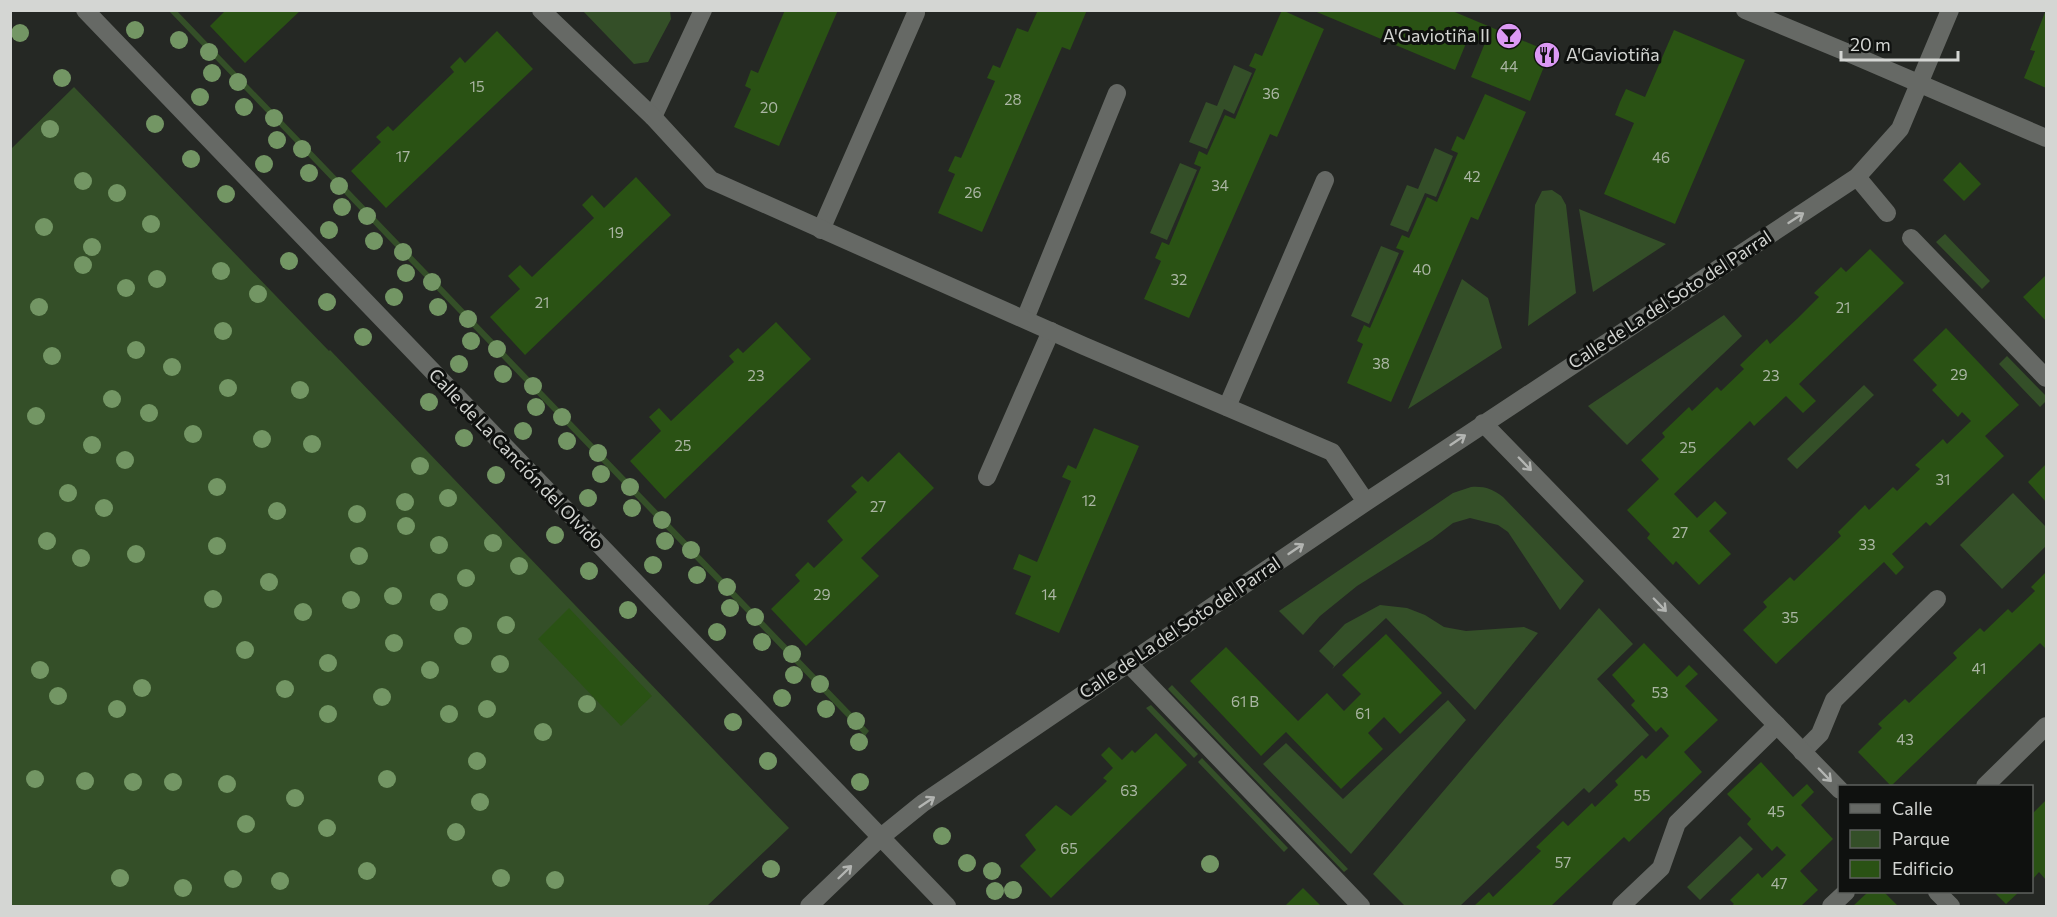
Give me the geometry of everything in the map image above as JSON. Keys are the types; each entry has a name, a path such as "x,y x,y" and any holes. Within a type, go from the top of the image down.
{"street":[{"name":"Calle de La Canción del Olvido","path":"86,10 947,906"},
{"path":"541,10 653,117 711,180 1051,331 1332,452 1366,502"},
{"path":"653,117 703,10"},
{"path":"1745,10 2046,138"},
{"name":"Calle de La del Soto del Parral","path":"809,906 880,837 923,803 1366,502 1857,177 1900,129 1950,10"},
{"path":"821,230 916,13"},
{"path":"1025,319 1118,93"},
{"path":"1857,177 1887,213"},
{"path":"1227,407 1325,180"},
{"path":"1911,238 2046,378"},
{"path":"987,477 1051,331"},
{"path":"1484,423 1838,789"},
{"path":"1802,752 1820,734 1834,700 1937,599"},
{"path":"1128,663 1361,906"},
{"path":"1621,906 1661,868 1677,824 1777,725"},
{"path":"1986,785 2046,726"},
{"path":"1831,906 1844,893"},
{"path":"1939,893 1951,906"}],"green space":[{"path":"169,11 177,11 869,731 865,736"},
{"path":"583,11 670,11 671,19 648,62 634,64"},
{"path":"1234,65 1252,73 1234,114 1224,109 1207,149 1189,142 1206,102 1217,106"},
{"path":"74,87 789,828 707,906 11,906 11,149"},
{"path":"1435,148 1453,156 1436,197 1425,193 1408,232 1390,225 1407,185 1418,189"},
{"path":"1180,163 1197,170 1167,240 1150,233"},
{"path":"1552,190 1561,196 1566,205 1576,293 1528,326 1535,205 1542,191"},
{"path":"1579,209 1666,244 1593,292"},
{"path":"1945,234 1990,281 1982,289 1936,242"},
{"path":"1381,246 1399,253 1369,324 1351,316"},
{"path":"1462,279 1488,298 1502,348 1408,409"},
{"path":"1724,315 1742,336 1627,445 1588,406"},
{"path":"2007,356 2046,396 2046,401 2040,407 1999,364"},
{"path":"1864,385 1874,395 1797,469 1787,459"},
{"path":"1471,487 1488,489 1503,497 1584,581 1560,610 1508,532 1498,525 1470,518 1453,523 1432,539 1357,586 1320,616 1303,635 1279,611 1453,493"},
{"path":"2013,493 2046,527 2046,546 2002,589 1960,545"},
{"path":"1380,605 1407,608 1425,615 1444,627 1466,631 1524,627 1538,633 1475,710 1386,618 1332,669 1334,666 1319,651 1345,624"},
{"path":"1599,608 1633,644 1597,679 1649,735 1589,793 1584,788 1460,906 1405,906 1373,874"},
{"path":"1172,685 1348,869 1344,872 1168,689"},
{"path":"1448,700 1466,720 1351,854 1263,764 1286,743 1343,799"},
{"path":"1151,705 1198,754 1194,758 1146,708"},
{"path":"1202,758 1288,848 1284,852 1198,762"},
{"path":"1740,836 1753,849 1700,900 1687,887"}],"building":[{"path":"226,10 301,10 245,63 210,26"},
{"path":"785,10 838,10 779,146 734,127 751,89 745,86 751,70 758,73"},
{"path":"1038,10 1087,10 1070,50 1062,47 982,232 938,213 955,174 948,171 955,156 961,158 995,81 987,78 993,65 1000,68 1017,28 1028,32"},
{"path":"1282,10 1324,29 1277,137 1270,134 1189,318 1144,299 1161,261 1155,258 1162,242 1169,245 1201,167 1194,164 1199,151 1207,155 1225,115 1235,119 1256,69 1249,66 1255,53 1262,56"},
{"path":"1312,10 1450,10 1550,52 1530,101 1471,77 1485,43 1469,36 1455,70"},
{"path":"2046,10 2046,88 2024,78 2035,51 2030,50"},
{"path":"1674,30 1745,60 1675,224 1604,194 1634,123 1615,115 1620,102 1626,89 1645,97"},
{"path":"497,31 533,69 386,208 351,171 381,142 376,137 388,126 393,131 454,72 450,67 460,57 465,63"},
{"path":"1485,94 1526,112 1478,220 1471,217 1391,402 1347,383 1363,344 1357,341 1364,325 1370,328 1404,251 1396,248 1402,235 1409,238 1427,197 1437,202 1458,153 1451,150 1457,136 1464,140"},
{"path":"1960,162 1981,184 1964,201 1943,180"},
{"path":"636,177 671,215 525,355 490,317 520,289 508,276 520,265 532,277 594,218 582,205 592,195 604,208"},
{"path":"1870,249 1904,283 1799,384 1816,401 1803,413 1786,396 1754,426 1750,421 1674,494 1697,518 1715,501 1727,513 1709,531 1731,554 1699,585 1676,561 1673,565 1647,538 1650,534 1627,510 1659,479 1641,460 1665,437 1662,433 1689,407 1692,411 1717,387 1721,391 1744,369 1740,365 1767,339 1770,344 1819,297 1814,293 1841,267 1846,272"},
{"path":"2046,275 2046,321 2023,297"},
{"path":"776,322 811,359 665,499 630,461 661,431 649,417 659,408 671,421 734,362 729,356 738,348 743,353"},
{"path":"1946,328 2019,405 1985,436 2004,456 1930,526 1926,522 1892,554 1904,567 1896,575 1884,562 1776,664 1743,630 1767,607 1763,602 1790,577 1794,581 1841,536 1838,532 1865,505 1869,510 1893,487 1897,491 1920,469 1915,465 1943,439 1947,444 1971,421 1962,412 1958,417 1932,390 1937,385 1913,360"},
{"path":"1094,428 1139,446 1059,633 1015,614 1031,576 1013,569 1019,554 1037,562 1071,481 1062,477 1068,465 1076,469"},
{"path":"899,452 934,488 861,558 879,576 806,646 771,609 800,581 795,575 808,562 814,568 843,540 827,521 857,492 851,486 862,476 868,482"},
{"path":"2046,464 2046,502 2028,482"},
{"path":"2046,572 2046,647 2040,643 1890,785 1858,752 1882,728 1878,724 1905,699 1909,703 1957,658 1953,653 1980,628 1984,632 2008,609 2012,613 2035,591 2031,587"},
{"path":"569,608 652,696 621,726 538,639"},
{"path":"1386,634 1442,693 1400,734 1384,717 1368,733 1383,749 1341,789 1286,732 1261,756 1190,681 1226,647 1298,721 1327,693 1344,711 1361,694 1342,675"},
{"path":"1644,643 1677,677 1689,665 1698,674 1685,686 1718,720 1684,752 1702,772 1629,842 1624,837 1551,906 1474,906 1489,892 1493,897 1541,851 1536,847 1563,821 1568,826 1592,803 1595,807 1618,785 1615,781 1642,755 1646,759 1669,736 1661,727 1656,732 1631,705 1635,701 1612,675"},
{"path":"1156,733 1187,765 1051,898 1020,866 1036,850 1025,835 1056,805 1071,816 1107,781 1103,778 1113,768 1101,755 1109,747 1122,760 1132,750 1135,753"},
{"path":"1761,762 1793,797 1807,784 1814,792 1801,805 1833,839 1800,871 1818,890 1801,906 1731,906 1734,904 1730,900 1758,873 1762,878 1786,855 1777,846 1772,851 1747,824 1751,819 1727,794"},
{"path":"2046,800 2046,880 2039,872 2033,879 2033,813"},
{"path":"1303,888 1321,906 1285,906"},
{"path":"1867,893 1885,893 1898,906 1853,906"},
{"path":"1995,893 2018,893 2006,904"}],"place":[{"name":"A'Gaviotiña II","path":"1509,36"},
{"name":"A'Gaviotiña","path":"1547,55"}]}
